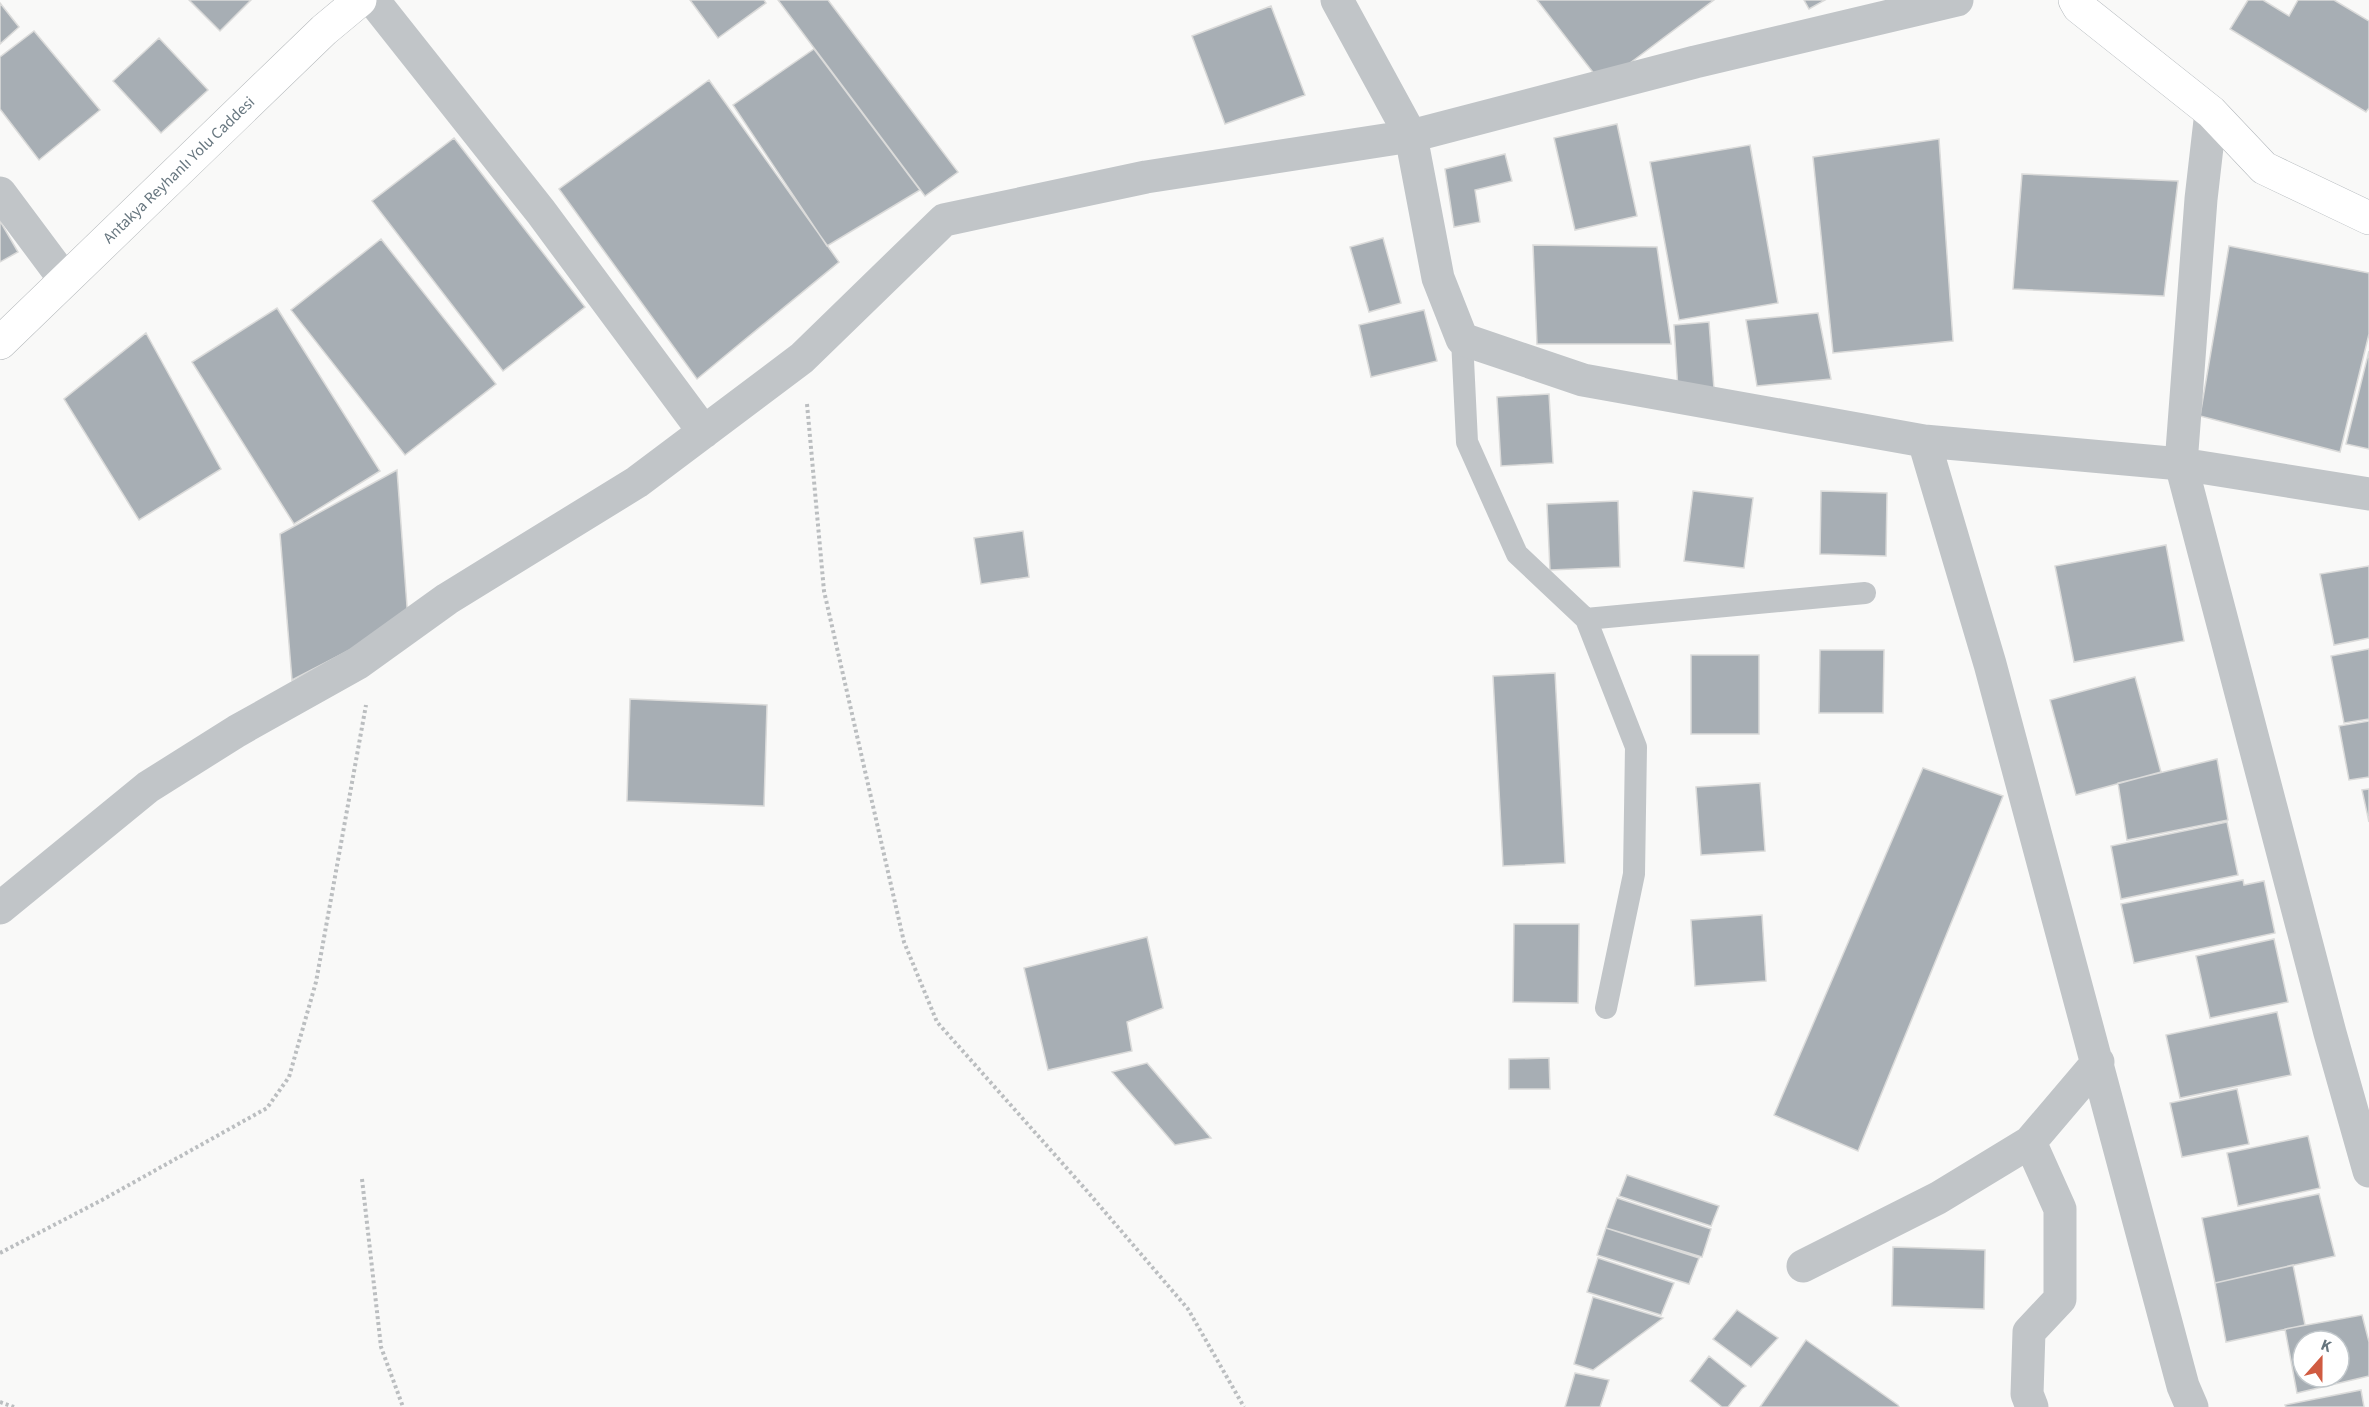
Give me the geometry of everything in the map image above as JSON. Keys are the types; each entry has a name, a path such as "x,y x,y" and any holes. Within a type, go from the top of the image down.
{"main road":[{"name":"Antakya Reyhanlı Yolu Caddesi","path":"0,343 315,38 360,0"},
{"path":"2084,2 2211,112 2264,168 2369,218"}],"street":[{"path":"373,0 541,212 704,432"},
{"path":"1337,0 1411,136 1438,278 1462,339 1582,380 1924,441 2181,464 2369,494"},
{"path":"0,908 148,787 237,731 357,663 447,599 637,482 802,358 944,220 1146,177 1411,136 1695,62 1957,0"},
{"path":"2211,112 2201,199 2181,464 2330,1033 2369,1171"},
{"path":"0,193 65,280"},
{"path":"1924,441 1990,664 2183,1386 2192,1407"},
{"path":"1803,1266 1938,1198 2030,1142 2098,1062"},
{"path":"2030,1142 2060,1209 2060,1299 2029,1332 2026,1394 2032,1407"}],"lane":[{"path":"1462,339 1467,442 1517,554 1586,619 1636,747 1634,874 1606,1008"},
{"path":"1586,619 1865,593"}],"path":[{"path":"802,358 824,591 904,942 937,1022 1080,1182 1188,1309 1244,1407"},
{"path":"0,1253 102,1200 267,1108 290,1077 316,982 366,706 357,663"},
{"path":"362,1179 381,1347 403,1407"},
{"path":"0,1402 14,1407"}],"building":[{"path":"189,0 251,0 220,31"},
{"path":"690,0 764,0 766,3 718,38"},
{"path":"778,0 828,0 958,172 925,196"},
{"path":"1537,0 1714,0 1602,84"},
{"path":"1804,0 1825,0 1809,9"},
{"path":"2248,0 2263,0 2289,16 2298,0 2334,0 2369,21 2369,108 2366,112 2230,29"},
{"path":"0,3 19,27 0,44"},
{"path":"1271,6 1305,95 1225,124 1192,36"},
{"path":"34,31 100,110 39,160 0,109 0,57"},
{"path":"159,38 208,90 161,133 113,81"},
{"path":"814,49 920,190 827,246 733,105"},
{"path":"709,80 839,262 697,379 559,189"},
{"path":"1617,124 1637,216 1575,230 1554,138"},
{"path":"454,138 585,307 503,371 372,201"},
{"path":"1939,139 1953,341 1833,353 1813,157"},
{"path":"1750,145 1778,303 1679,320 1650,162"},
{"path":"1505,154 1512,181 1475,190 1480,222 1454,227 1445,169"},
{"path":"2022,174 2178,181 2164,296 2013,289"},
{"path":"0,221 18,252 0,262"},
{"path":"1383,238 1401,303 1369,312 1350,247"},
{"path":"381,239 496,384 405,455 291,310"},
{"path":"1533,245 1657,247 1671,344 1537,344"},
{"path":"2229,246 2369,273 2369,334 2340,452 2200,416"},
{"path":"277,308 380,471 294,524 192,362"},
{"path":"1424,310 1437,361 1371,377 1359,325"},
{"path":"1818,313 1831,379 1757,386 1746,320"},
{"path":"1709,322 1714,389 1678,390 1674,325"},
{"path":"146,333 221,469 139,520 64,399"},
{"path":"2369,351 2369,449 2346,444"},
{"path":"1549,394 1553,463 1501,466 1497,397"},
{"path":"397,470 408,620 292,680 280,534"},
{"path":"1693,491 1753,498 1744,568 1684,561"},
{"path":"1821,491 1887,493 1886,556 1820,554"},
{"path":"1618,501 1620,567 1550,570 1547,504"},
{"path":"1023,531 1029,577 981,584 974,538"},
{"path":"2166,545 2184,641 2074,662 2055,566"},
{"path":"2369,566 2369,638 2334,645 2320,574"},
{"path":"2369,649 2369,719 2344,723 2331,656"},
{"path":"1820,650 1884,650 1883,713 1819,713"},
{"path":"1691,655 1759,655 1759,734 1691,734"},
{"path":"1555,673 1565,863 1503,866 1493,676"},
{"path":"2135,677 2161,772 2076,795 2050,700"},
{"path":"630,699 767,705 764,806 627,801"},
{"path":"2369,721 2369,777 2349,780 2339,726"},
{"path":"2217,759 2228,820 2127,840 2118,783"},
{"path":"1923,768 2003,796 1858,1151 1774,1115"},
{"path":"1760,783 1765,851 1701,855 1696,787"},
{"path":"2369,789 2369,822 2362,790"},
{"path":"2227,822 2238,875 2121,899 2111,846"},
{"path":"2243,880 2244,885 2264,881 2275,933 2134,963 2121,904"},
{"path":"1762,915 1766,981 1695,986 1691,920"},
{"path":"1514,924 1579,924 1578,1003 1513,1002"},
{"path":"1147,937 1163,1008 1127,1022 1132,1051 1048,1070 1024,968"},
{"path":"2274,939 2288,1002 2210,1018 2196,956"},
{"path":"2277,1012 2291,1075 2180,1098 2166,1035"},
{"path":"1549,1058 1550,1089 1509,1089 1509,1059"},
{"path":"1147,1063 1211,1138 1175,1145 1112,1072"},
{"path":"2237,1089 2249,1144 2182,1157 2170,1103"},
{"path":"2308,1136 2320,1188 2238,1206 2227,1153"},
{"path":"1627,1175 1719,1206 1711,1226 1619,1196"},
{"path":"2319,1194 2335,1256 2215,1283 2202,1218"},
{"path":"1617,1198 1711,1229 1702,1257 1606,1228"},
{"path":"1606,1228 1699,1258 1689,1284 1597,1255"},
{"path":"1893,1247 1985,1250 1984,1309 1892,1306"},
{"path":"1598,1258 1674,1283 1661,1315 1587,1292"},
{"path":"2293,1265 2305,1325 2226,1342 2215,1283"},
{"path":"1593,1297 1663,1318 1593,1370 1574,1364"},
{"path":"1737,1310 1778,1338 1751,1367 1713,1339"},
{"path":"2362,1315 2369,1342 2369,1376 2351,1380 2351,1329 2291,1329 2291,1361 2285,1329"},
{"path":"1806,1340 1898,1405 1899,1407 1760,1407"},
{"path":"1709,1356 1746,1386 1728,1407 1722,1407 1690,1381"},
{"path":"1575,1373 1609,1380 1600,1407 1565,1407"},
{"path":"2296,1389 2314,1389 2297,1393"},
{"path":"2361,1390 2364,1407 2286,1407 2285,1405"}]}
